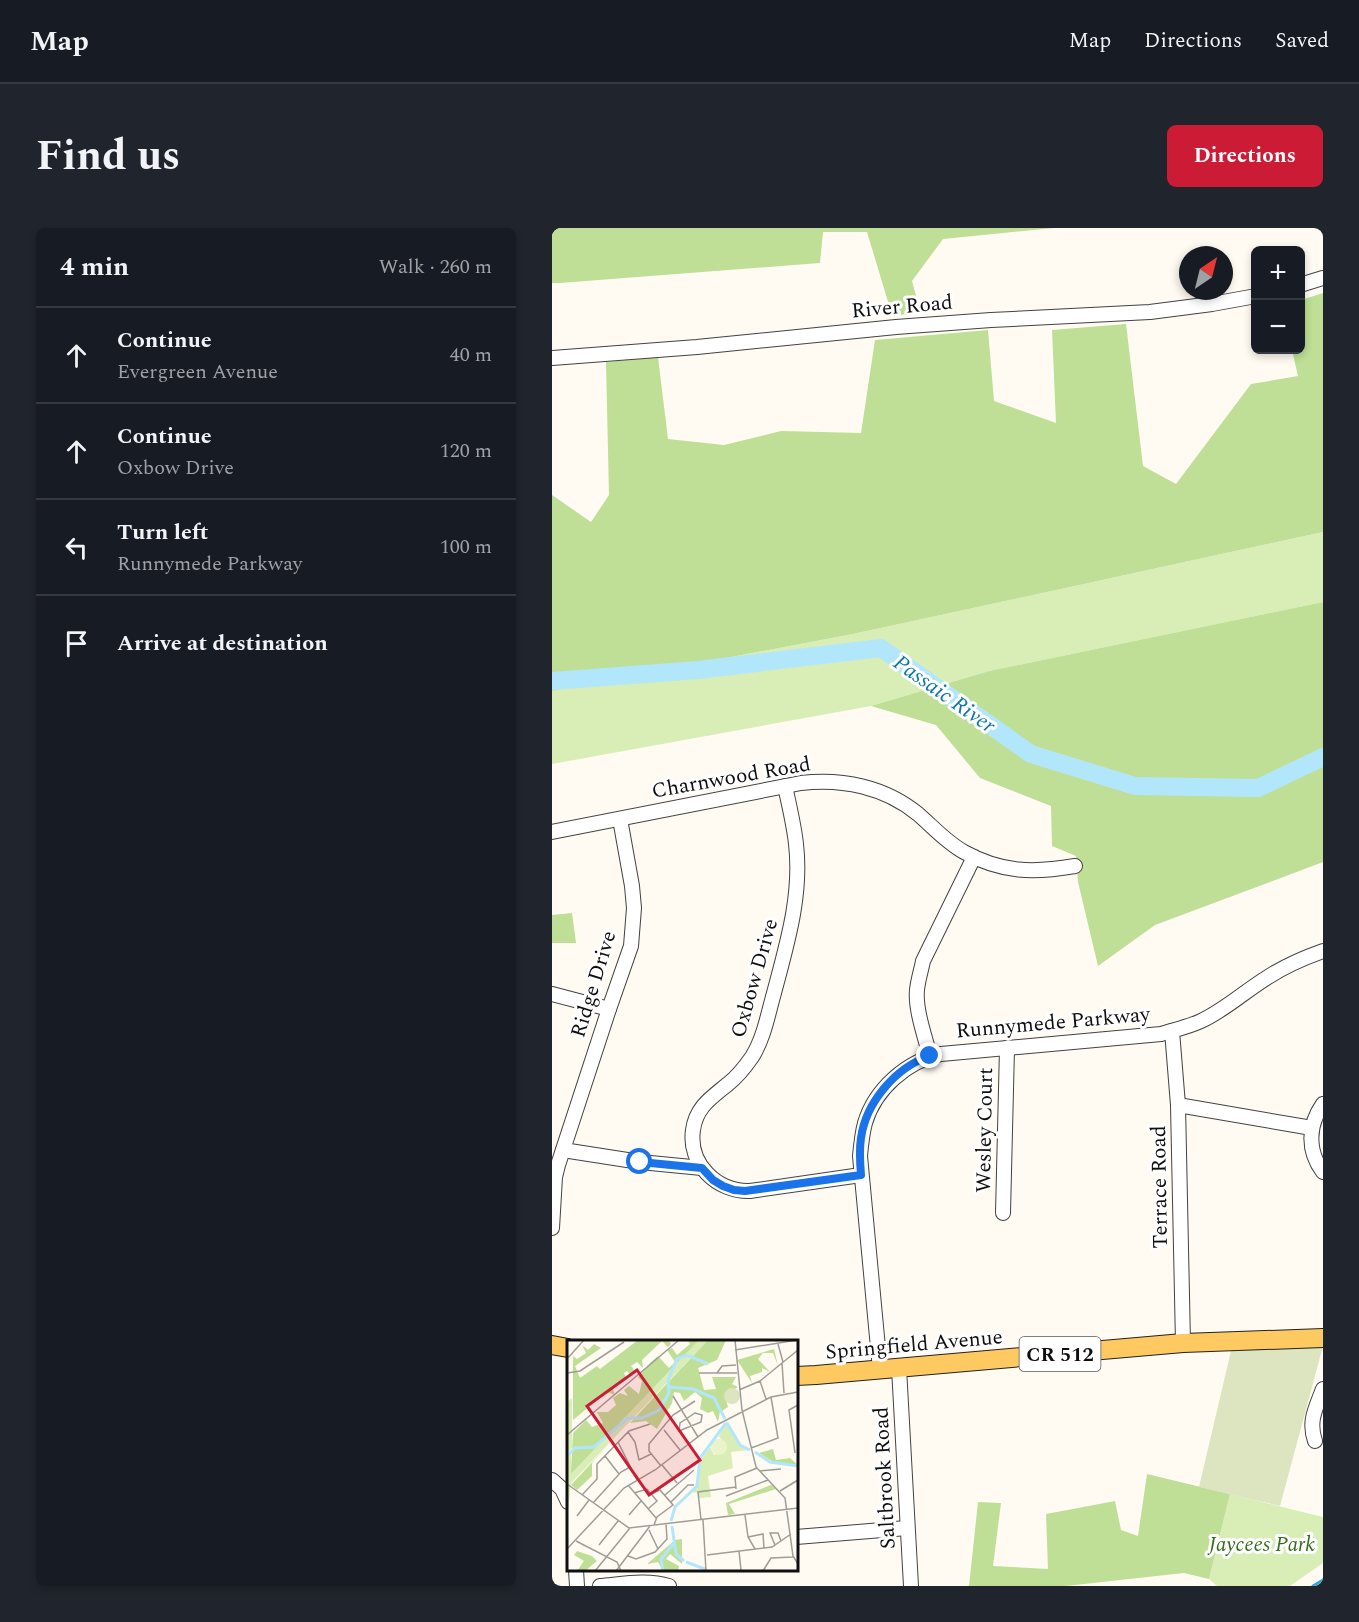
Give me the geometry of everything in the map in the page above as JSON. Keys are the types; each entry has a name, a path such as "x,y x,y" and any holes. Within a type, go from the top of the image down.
{"main road":[{"name":"Springfield Avenue","path":"798,1376 1183,1343 1323,1338"},
{"path":"552,1345 567,1348"}],"street":[{"path":"1305,283 1323,278"},
{"name":"River Road","path":"552,358 697,347 896,327 1150,312 1251,297"},
{"name":"Charnwood Road","path":"552,832 812,781 828,781 859,785 888,795 909,807 950,843 991,864 1021,870 1048,870 1075,866"},
{"name":"Oxbow Drive","path":"702,1168 694,1153 692,1142 695,1119 707,1100 736,1077 751,1059 762,1038 792,922 796,884 796,843 785,786"},
{"name":"Ridge Drive","path":"552,1228 555,1165 631,946 634,908 620,819"},
{"path":"930,1056 917,1005 916,992 919,978 923,961 974,857"},
{"name":"Runnymede Parkway","path":"880,1370 861,1175 861,1136 870,1110 895,1077 920,1059 930,1056 989,1048 1161,1034 1172,1031 1201,1021 1288,965 1323,951"},
{"path":"552,994 609,1009"},
{"name":"Terrace Road","path":"1172,1031 1178,1104 1183,1343"},
{"name":"Wesley Court","path":"1004,1213 1007,1048"},
{"path":"1178,1104 1312,1128"},
{"path":"1323,1104 1317,1113 1310,1143 1316,1161 1323,1172"},
{"path":"562,1150 640,1162 702,1168 713,1180 723,1186 745,1191 861,1175"},
{"name":"Saltbrook Road","path":"899,1368 911,1586"},
{"path":"1315,1441 1311,1431 1312,1420 1323,1389"},
{"path":"552,1480 562,1489 567,1500"},
{"path":"798,1537 907,1527"},
{"path":"576,1571 577,1586"},
{"path":"600,1586 645,1582 656,1582 669,1586"}],"green space":[{"path":"552,228 1054,228 943,239 912,281 921,314 892,315 867,232 823,232 820,263 552,283"},
{"path":"1323,293 1323,532 853,634 552,691 552,495 591,522 609,495 606,362 658,357 668,439 724,445 781,431 861,433 875,340 988,330 994,401 1056,423 1052,330 1126,324 1143,466 1176,484 1251,384 1298,376 1293,354 1305,354 1305,299"},
{"path":"1323,532 1323,602 989,671 871,706 552,764 552,691 853,634"},
{"path":"1323,602 1323,862 1155,925 1098,966 1078,882 1076,856 1052,846 1051,806 980,778 936,725 871,706 989,671"},
{"path":"572,913 576,943 552,943 552,915"},
{"path":"1323,1346 1280,1506 1199,1487 1231,1351"},
{"path":"1147,1474 1230,1494 1209,1579 1184,1573 1066,1586 969,1586 978,1502 1001,1503 993,1566 1048,1569 1046,1514 1115,1501 1121,1530 1138,1536"},
{"name":"Jaycees Park","path":"1230,1494 1323,1517 1323,1563 1290,1586 1217,1586 1209,1579"}],"waterway":[{"name":"Passaic River","path":"552,681 698,670 881,648 1031,754 1135,786 1258,788 1323,757"},
{"path":"1313,1586 1323,1580"}],"route":[{"path":"640,1162 702,1168 713,1180 723,1186 745,1191 861,1175 861,1136 870,1110 895,1077 920,1059 930,1056"}]}
